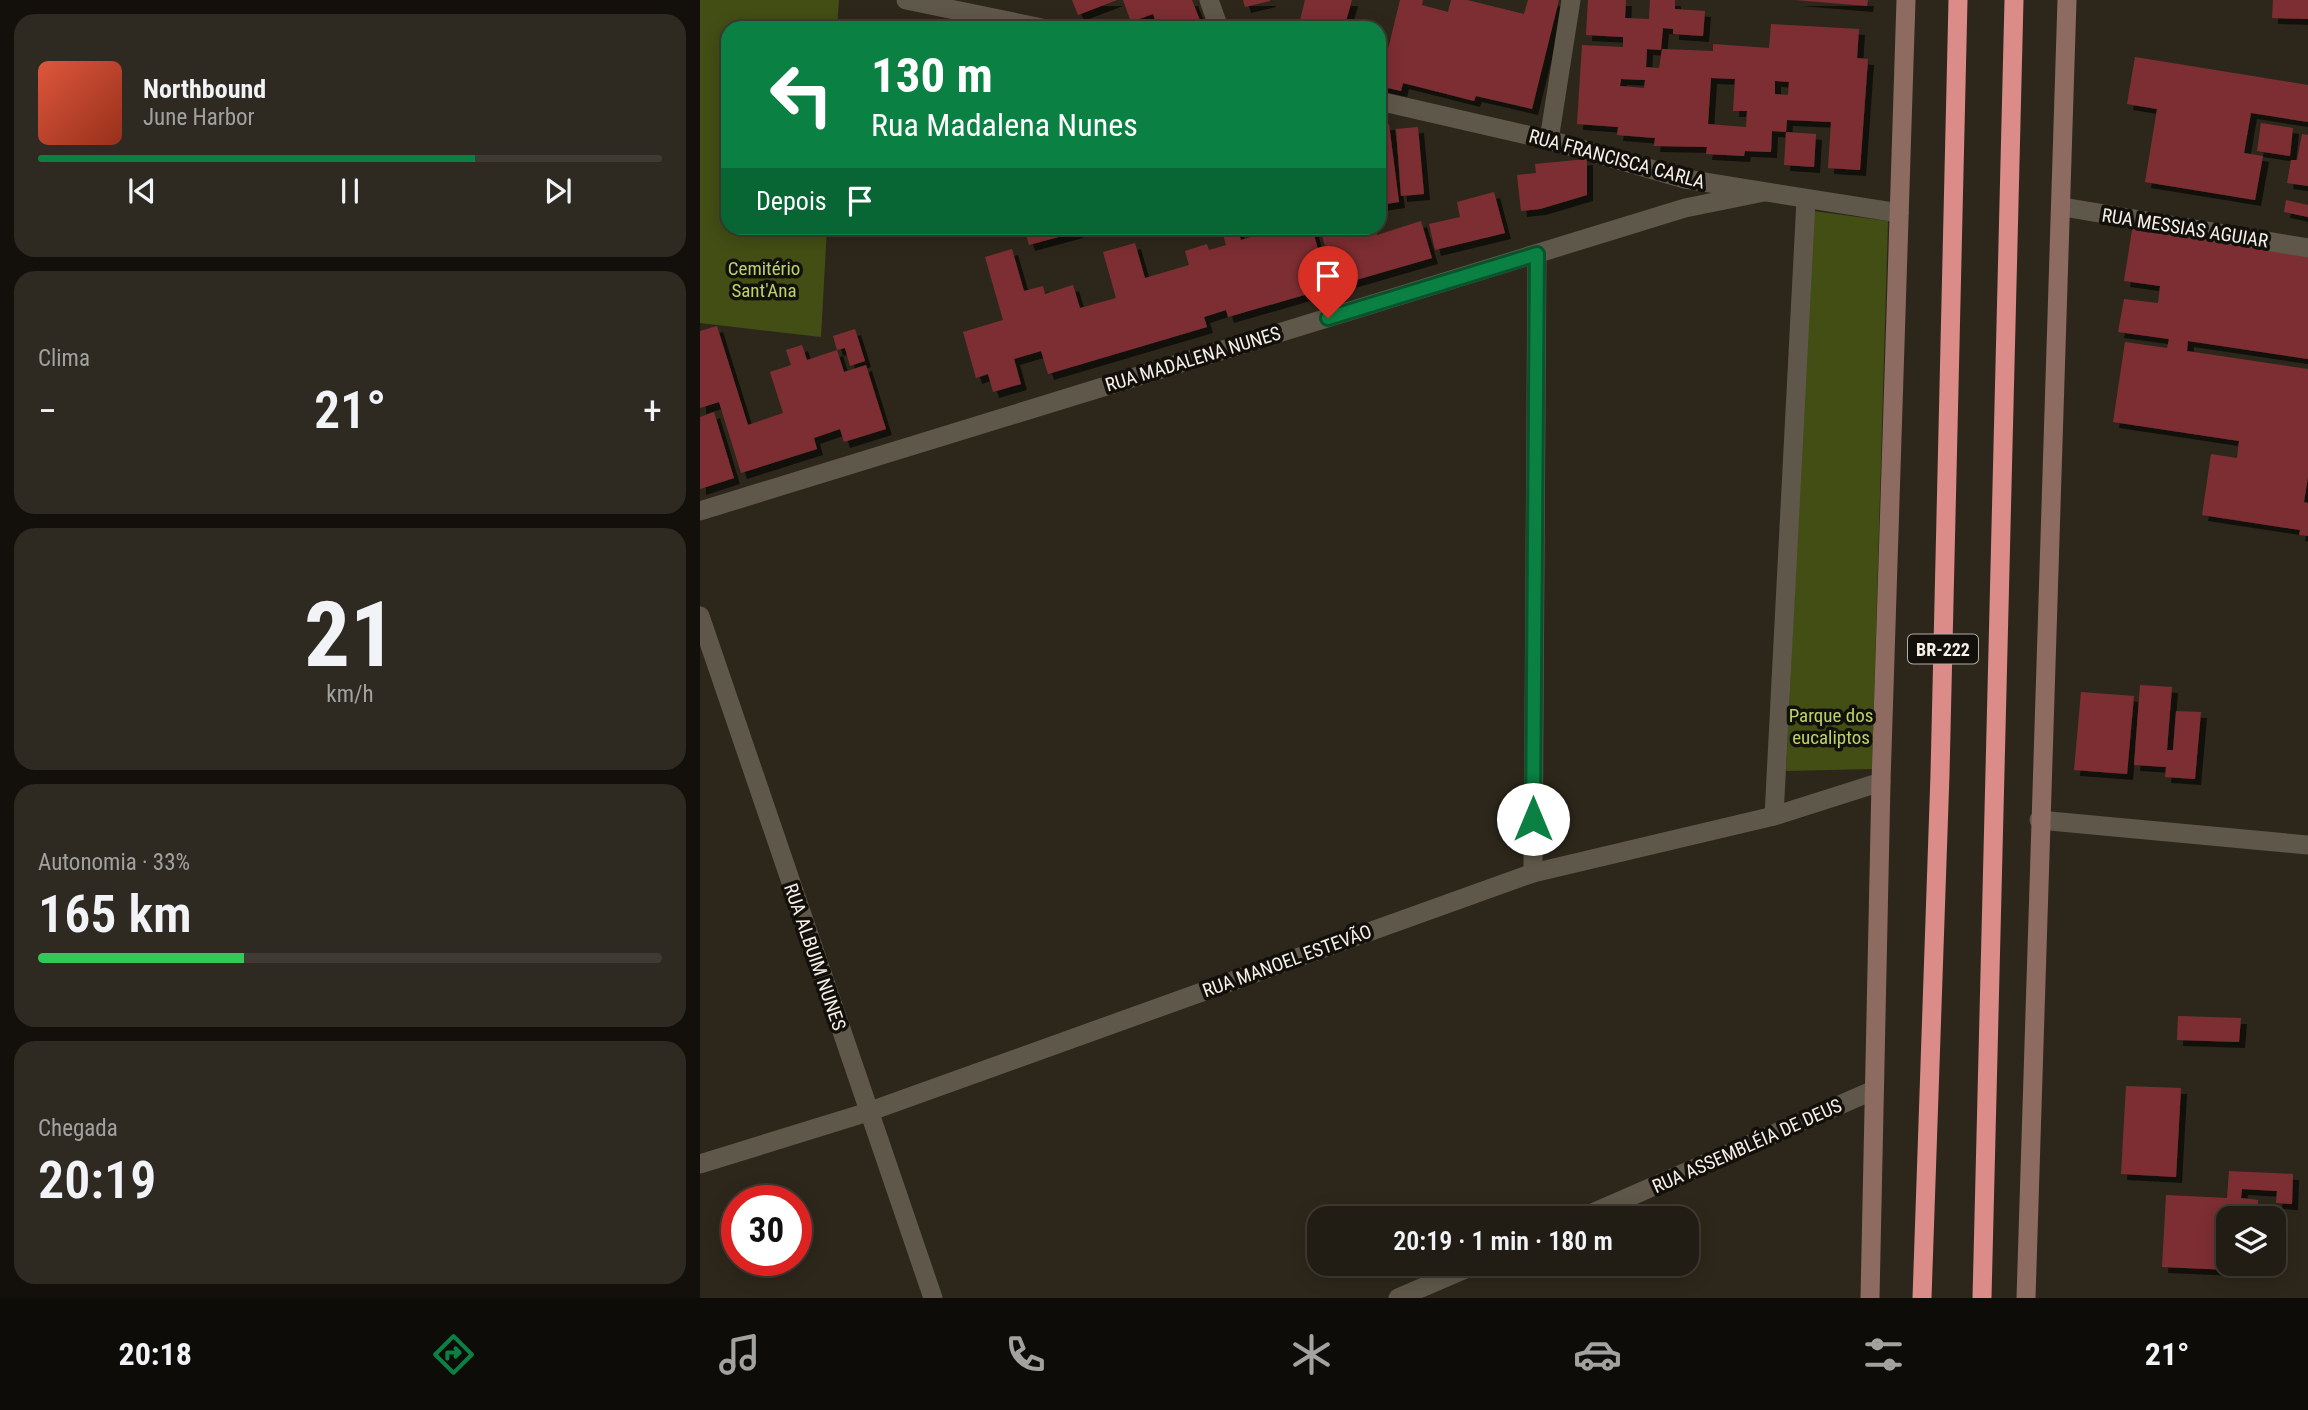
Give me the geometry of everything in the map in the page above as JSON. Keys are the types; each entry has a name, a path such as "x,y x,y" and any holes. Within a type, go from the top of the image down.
{"highway":[{"name":"BR-222","path":"1922,1298 1940,774 1958,0"},
{"name":"BR-222","path":"1982,1298 2014,0"}],"main road":[{"name":"BR-222","path":"1870,1298 1881,782 1906,0"},
{"path":"2026,1298 2039,820 2063,207 2067,0"}],"street":[{"path":"906,0 1008,21"},
{"path":"1209,0 1216,21"},
{"path":"1549,140 1571,0"},
{"name":"RUA FRANCISCA CARLA","path":"1386,103 1549,140 1685,179 1899,213"},
{"path":"1685,179 1690,196 1685,208"},
{"name":"RUA MADALENA NUNES","path":"700,511 1685,208 1764,192"},
{"path":"1774,816 1806,200"},
{"name":"RUA MESSIAS AGUIAR","path":"2063,207 2308,248"},
{"path":"1532,873 1537,254"},
{"name":"RUA ALBUIM NUNES","path":"700,616 867,1112 933,1298"},
{"name":"RUA MANOEL ESTEVÃO","path":"700,1164 867,1112 1532,873 1774,816 1881,782"},
{"path":"2039,820 2308,845"},
{"name":"RUA ASSEMBLÉIA DE DEUS","path":"1608,1206 1874,1090"},
{"path":"1398,1298 1449,1276"}],"green space":[{"name":"Cemitério Sant'Ana","path":"700,0 839,0 838,21 721,21 721,235 827,235 821,337 700,323"},
{"name":"Parque dos eucaliptos","path":"1813,211 1888,221 1872,769 1786,771"}],"building":[{"path":"1072,0 1117,0 1078,15"},
{"path":"1123,0 1192,0 1200,21 1156,21 1153,14 1131,21"},
{"path":"1243,0 1270,0 1270,1 1245,7"},
{"path":"1305,0 1352,0 1346,21 1300,21"},
{"path":"1400,0 1423,0 1422,5 1448,12 1451,0 1467,0 1524,14 1528,0 1559,0 1532,109 1476,96 1474,101 1403,83 1401,91 1386,88 1386,57"},
{"path":"1588,0 1626,0 1625,18 1649,19 1650,0 1675,0 1675,9 1705,11 1703,36 1673,34 1673,29 1663,28 1661,50 1647,49 1646,67 1659,68 1662,49 1713,51 1713,44 1769,48 1771,24 1859,29 1857,58 1868,59 1860,170 1828,168 1831,122 1787,120 1786,132 1772,131 1771,152 1745,151 1744,156 1706,154 1707,147 1654,146 1655,138 1617,135 1618,127 1577,124 1582,45 1623,47 1623,37 1586,35","holes":["1711,78 1735,79 1733,111 1747,111 1746,127 1708,124","1621,79 1645,80 1644,88 1620,86","1775,81 1789,82 1788,95 1775,94"]},
{"path":"1795,0 1868,0 1867,6"},
{"path":"2273,0 2308,0 2308,19 2272,18"},
{"path":"2135,57 2308,85 2308,122 2251,113 2244,153 2263,156 2255,200 2145,182 2157,109 2127,104"},
{"path":"2261,123 2293,128 2290,156 2257,151"},
{"path":"1386,124 1389,124 1399,202 1386,204"},
{"path":"1418,127 1424,194 1401,196 1396,129"},
{"path":"1786,132 1816,134 1814,167 1784,165"},
{"path":"2302,134 2308,135 2308,186 2287,183 2291,160 2297,160"},
{"path":"1587,159 1587,195 1540,209 1521,211 1517,175 1536,173 1535,164"},
{"path":"1494,192 1505,233 1435,250 1429,224 1460,217 1457,202"},
{"path":"2286,200 2308,205 2308,217 2284,212"},
{"path":"1421,221 1432,258 1228,317 1226,310 1204,317 1207,327 1048,374 1041,351 1014,359 1021,384 993,392 988,374 976,378 963,332 1003,320 985,257 1012,249 1024,291 1043,286 1045,294 1073,285 1080,308 1116,298 1103,252 1135,243 1145,278 1189,265 1185,251 1207,244 1209,250 1226,245 1223,235 1239,235 1241,240 1257,235 1314,235 1322,263 1329,261 1322,235 1386,235 1386,232"},
{"path":"2133,224 2308,254 2308,359 2188,341 2187,351 2308,369 2308,477 2304,502 2308,503 2308,536 2299,535 2300,530 2202,515 2211,454 2237,458 2239,441 2113,422 2125,342 2167,348 2169,339 2118,332 2124,299 2158,303 2160,286 2124,281"},
{"path":"1026,235 1066,235 1029,245"},
{"path":"717,326 748,425 783,413 770,372 791,365 786,350 802,345 807,360 837,350 844,372 866,365 886,429 844,442 840,429 814,438 817,449 741,473 719,402 700,408 700,331"},
{"path":"855,329 865,361 850,366 845,348 837,350 833,336"},
{"path":"714,412 734,478 700,489 700,417"},
{"path":"2140,685 2172,687 2167,750 2173,750 2176,711 2201,712 2195,779 2165,777 2166,767 2134,765"},
{"path":"2081,692 2134,696 2127,774 2074,770"},
{"path":"2178,1016 2241,1018 2239,1042 2177,1040"},
{"path":"2126,1086 2181,1088 2176,1177 2121,1174"},
{"path":"2229,1171 2293,1174 2292,1204 2276,1203 2277,1191 2242,1189 2241,1198 2258,1200 2258,1206 2216,1206 2216,1269 2162,1267 2166,1195 2227,1198"}],"route":[{"path":"1328,318 1537,254 1533,819"}]}
